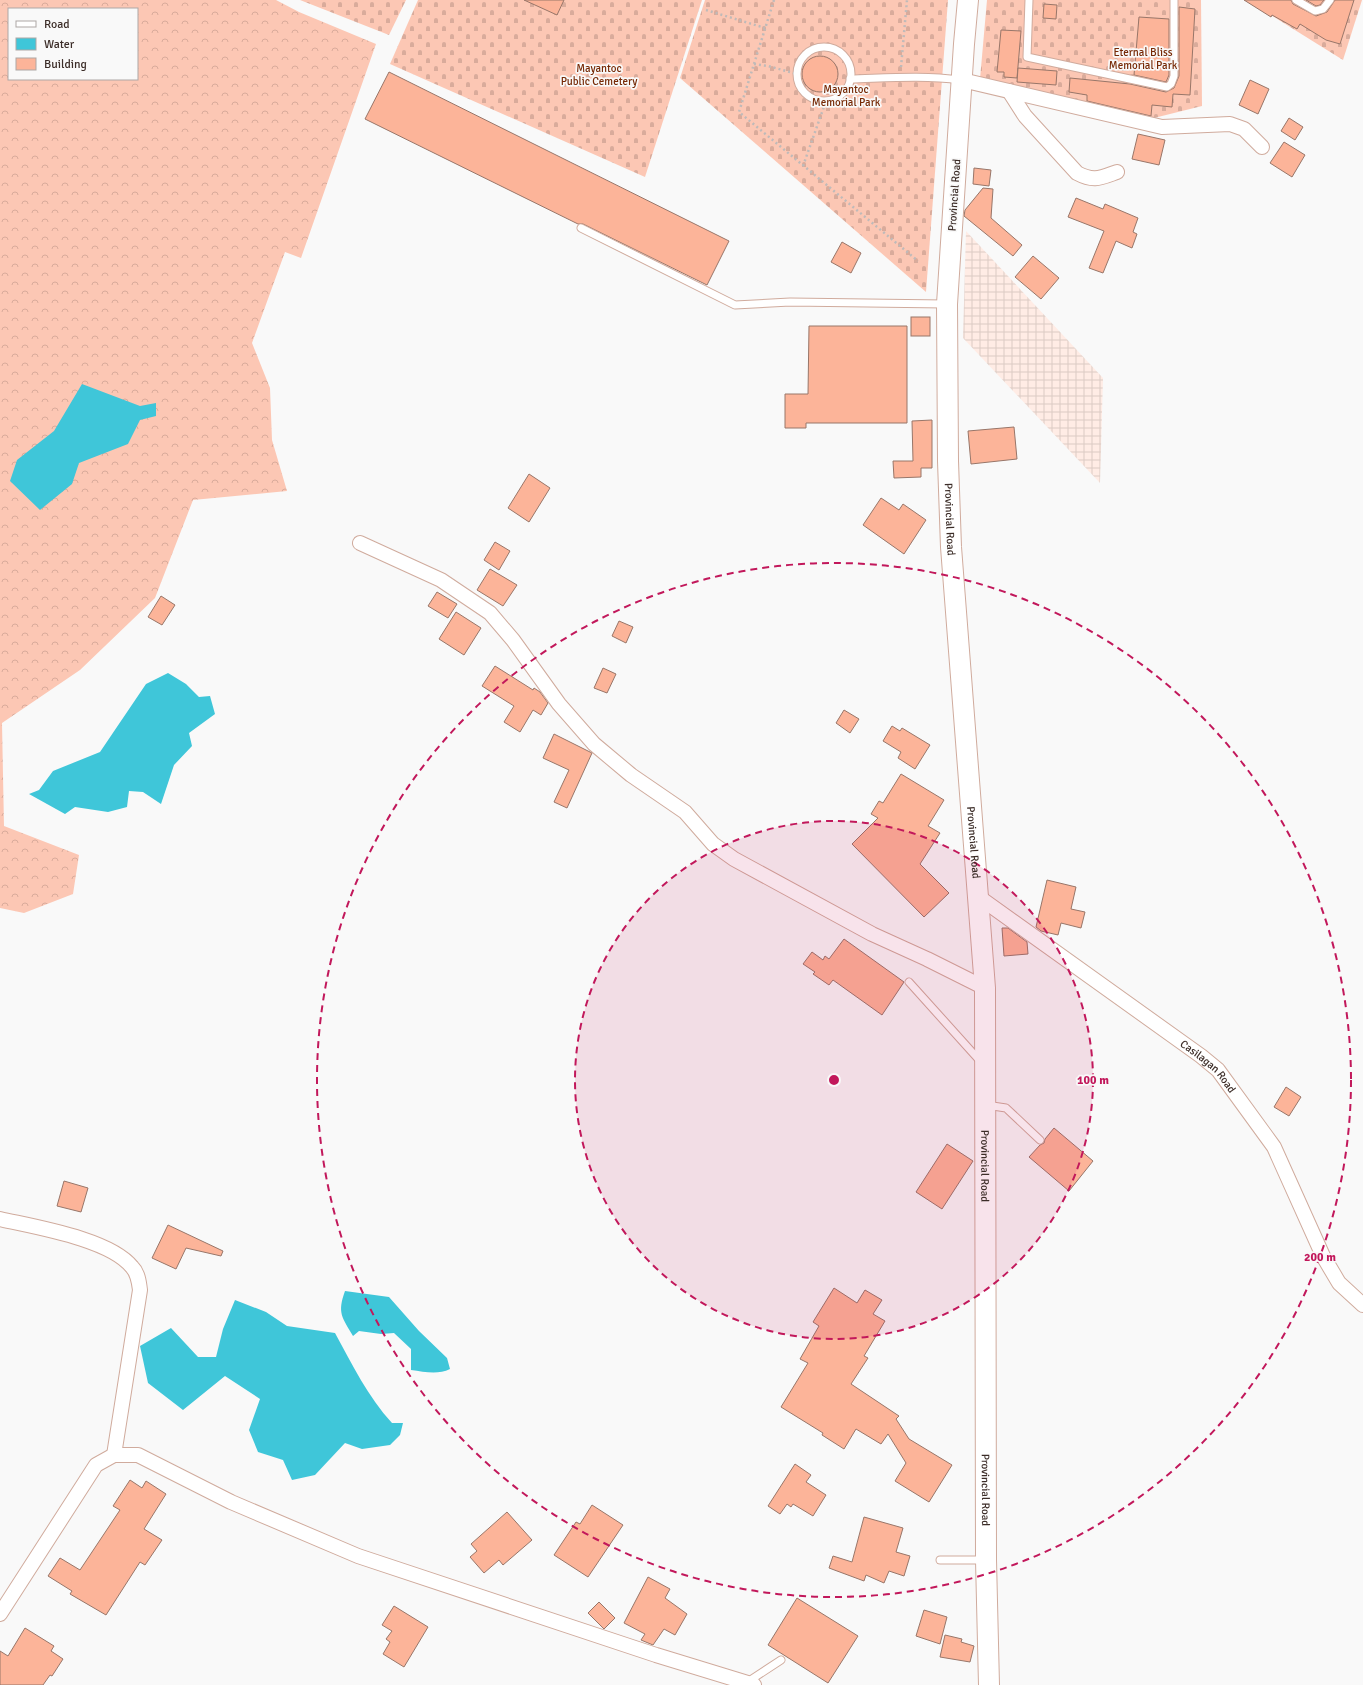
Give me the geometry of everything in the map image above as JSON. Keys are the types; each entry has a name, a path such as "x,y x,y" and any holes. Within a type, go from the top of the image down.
{"main road":[{"name":"Provincial Road","path":"968,0 947,304 949,501 976,894 985,988 986,1560 989,1685"}],"street":[{"path":"962,80 1162,127 1230,124 1244,129 1262,147"},
{"path":"1009,91 1025,116 1077,173 1088,179 1103,177 1117,172"},
{"path":"360,543 441,580 490,613 513,640 559,704 594,744 631,775 685,812 713,844 734,859 872,934 927,958 985,988"},
{"name":"Casilagan Road","path":"976,894 1201,1056 1218,1070 1274,1147 1323,1256 1339,1283 1363,1304"},
{"path":"0,1219 83,1239 122,1256 135,1271 140,1290 114,1455"},
{"path":"0,1614 96,1465 114,1455 138,1455 231,1502 358,1556 656,1655 750,1684"}],"lane":[{"path":"1029,0 1027,57 1167,87 1171,84 1174,76 1174,0"},
{"path":"1296,0 1315,11 1324,9 1330,0"},
{"path":"818,47 836,49 848,62 851,70 847,88 842,94 826,101 813,98 803,91 798,83 797,74 798,65 809,51 818,47"},
{"path":"850,79 900,77 962,80"},
{"path":"581,228 735,304 790,302 947,304"},
{"path":"909,982 985,1067"},
{"path":"986,1105 1006,1108 1040,1140"},
{"path":"940,1560 986,1560"},
{"path":"750,1684 781,1660"}],"path":[{"path":"774,0 739,112 918,261"},
{"path":"900,77 907,0"},
{"path":"706,10 765,28"},
{"path":"754,64 768,66 797,74"},
{"path":"803,166 826,101"}],"shaded area":[{"path":"966,231 1103,378 1100,483 963,338"}],"green space":[{"path":"0,0 276,0 299,12 376,44 301,258 285,252 252,343 270,388 272,440 287,491 193,500 155,598 80,670 2,723 4,826 79,855 73,894 24,913 0,908"},
{"path":"300,0 406,0 389,35"},
{"name":"Mayantoc Public Cemetery","path":"418,0 702,0 645,177 390,64"},
{"name":"Mayantoc Memorial Park","path":"705,0 948,0 926,292 680,78"},
{"name":"Eternal Bliss Memorial Park","path":"987,0 1201,0 1202,106 1146,120 980,79"},
{"path":"1247,0 1362,0 1343,60"}],"water":[{"path":"82,384 140,406 156,403 156,416 140,420 128,444 79,463 72,484 40,510 10,481 17,460 54,431"},
{"path":"168,673 186,684 199,697 210,696 215,714 189,733 192,746 174,765 161,804 143,792 129,791 127,807 108,812 75,807 65,814 29,794 39,790 53,771 100,752 146,684"},
{"path":"345,1291 389,1297 419,1331 447,1358 450,1369 441,1372 411,1370 411,1349 394,1333 381,1334 359,1331 353,1336 346,1324 341,1310"},
{"path":"235,1300 266,1312 287,1326 335,1333 361,1380 383,1413 392,1423 403,1423 400,1435 390,1445 362,1449 345,1443 315,1475 292,1480 283,1460 258,1452 249,1430 260,1399 225,1376 183,1410 148,1383 140,1346 171,1328 198,1357 216,1357 223,1329"}],"building":[{"path":"524,0 564,0 557,15"},
{"path":"1244,0 1291,0 1293,4 1316,16 1327,12 1335,0 1354,0 1340,44 1326,40 1300,24 1297,29 1272,15 1271,17"},
{"path":"1306,0 1324,0 1320,5 1316,6"},
{"path":"1044,4 1057,5 1056,19 1043,18"},
{"path":"1179,7 1195,9 1190,95 1173,94 1172,107 1152,105 1151,116 1087,101 1087,95 1069,92 1070,78 1130,84 1166,92 1174,88 1179,76"},
{"path":"1139,17 1169,19 1169,75 1166,82 1134,75"},
{"path":"1001,30 1021,31 1017,78 1004,77 1004,72 997,72"},
{"path":"817,56 823,56 833,61 838,74 833,87 823,92 817,92 807,87 802,77 802,71 807,61"},
{"path":"1018,68 1057,71 1056,85 1017,82"},
{"path":"389,72 729,241 707,285 583,224 578,224 365,119"},
{"path":"1250,80 1269,89 1258,114 1239,105"},
{"path":"1289,118 1303,127 1295,140 1281,131"},
{"path":"1138,134 1165,140 1159,165 1132,159"},
{"path":"1284,142 1305,155 1292,177 1270,163"},
{"path":"974,168 991,170 989,186 973,184"},
{"path":"983,188 993,189 991,218 1022,245 1013,256 964,216 965,210"},
{"path":"1076,198 1103,209 1105,204 1138,218 1133,232 1137,234 1132,248 1116,241 1103,273 1089,268 1104,231 1068,217"},
{"path":"842,242 861,253 851,273 831,262"},
{"path":"1033,256 1059,278 1041,299 1015,277"},
{"path":"911,317 930,317 930,336 911,336"},
{"path":"809,326 907,326 907,423 806,423 806,428 785,428 785,394 808,394"},
{"path":"932,420 932,468 921,468 921,477 894,478 893,461 913,461 912,421"},
{"path":"1014,427 1017,459 971,464 968,431"},
{"path":"529,474 550,488 529,522 508,508"},
{"path":"881,498 899,510 903,504 926,520 904,554 863,525"},
{"path":"495,542 510,551 499,570 484,560"},
{"path":"490,569 517,585 503,606 477,590"},
{"path":"437,592 457,604 448,618 428,606"},
{"path":"161,596 175,605 162,625 148,617"},
{"path":"456,612 481,628 464,655 439,639"},
{"path":"619,621 633,627 626,643 612,636"},
{"path":"495,666 533,690 534,688 540,692 548,703 541,715 533,710 520,732 504,722 514,706 482,686"},
{"path":"603,668 616,674 607,693 594,688"},
{"path":"844,710 859,719 850,733 836,723"},
{"path":"892,726 900,731 902,728 930,745 915,769 898,758 901,752 883,741"},
{"path":"554,734 592,753 567,808 554,802 569,770 543,758"},
{"path":"901,774 944,800 928,826 940,833 920,864 949,893 924,917 852,844 878,818 871,814 879,801 883,803"},
{"path":"1047,880 1076,887 1071,909 1085,912 1081,928 1061,923 1058,935 1041,931 1036,927"},
{"path":"1002,928 1008,928 1027,942 1028,954 1004,956"},
{"path":"844,939 904,982 882,1015 833,980 829,985 813,974 815,972 803,964 812,952 823,960 825,956 829,959"},
{"path":"1286,1087 1301,1097 1289,1116 1274,1107"},
{"path":"1054,1128 1093,1161 1069,1191 1029,1157 1040,1145 1044,1143 1045,1139"},
{"path":"947,1144 973,1161 942,1209 916,1192"},
{"path":"64,1181 88,1188 81,1212 57,1206"},
{"path":"168,1225 223,1251 221,1256 186,1248 176,1269 152,1258"},
{"path":"834,1288 857,1303 865,1290 882,1300 873,1314 885,1321 864,1356 868,1358 851,1384 899,1416 896,1419 909,1439 952,1465 929,1502 895,1481 906,1463 888,1434 881,1444 856,1429 844,1449 822,1435 823,1433 781,1407 808,1363 800,1359 819,1326 813,1322"},
{"path":"795,1464 811,1475 806,1482 826,1495 813,1516 793,1504 791,1507 787,1504 780,1514 768,1506"},
{"path":"130,1480 142,1488 146,1481 166,1494 144,1529 162,1540 145,1565 140,1562 106,1615 70,1594 72,1591 48,1576 60,1558 80,1570 120,1510 113,1506"},
{"path":"592,1505 623,1525 588,1577 554,1555 576,1522 580,1524"},
{"path":"507,1512 532,1540 503,1565 499,1560 484,1573 470,1557 477,1551 471,1544"},
{"path":"864,1517 903,1528 896,1552 910,1556 904,1576 889,1571 884,1583 866,1575 864,1581 829,1568 833,1556 852,1562"},
{"path":"648,1577 670,1589 665,1598 687,1614 675,1635 664,1629 653,1645 641,1640 645,1634 624,1623"},
{"path":"797,1598 858,1636 828,1683 768,1645"},
{"path":"599,1602 615,1618 604,1629 588,1613"},
{"path":"394,1606 428,1627 404,1667 383,1654 390,1642 386,1639 392,1631 382,1625"},
{"path":"924,1610 947,1617 940,1644 916,1636"},
{"path":"25,1628 54,1646 51,1651 63,1659 52,1676 50,1675 43,1685 0,1685 0,1651 8,1656"},
{"path":"945,1635 962,1639 961,1642 974,1646 970,1662 940,1657"}]}
